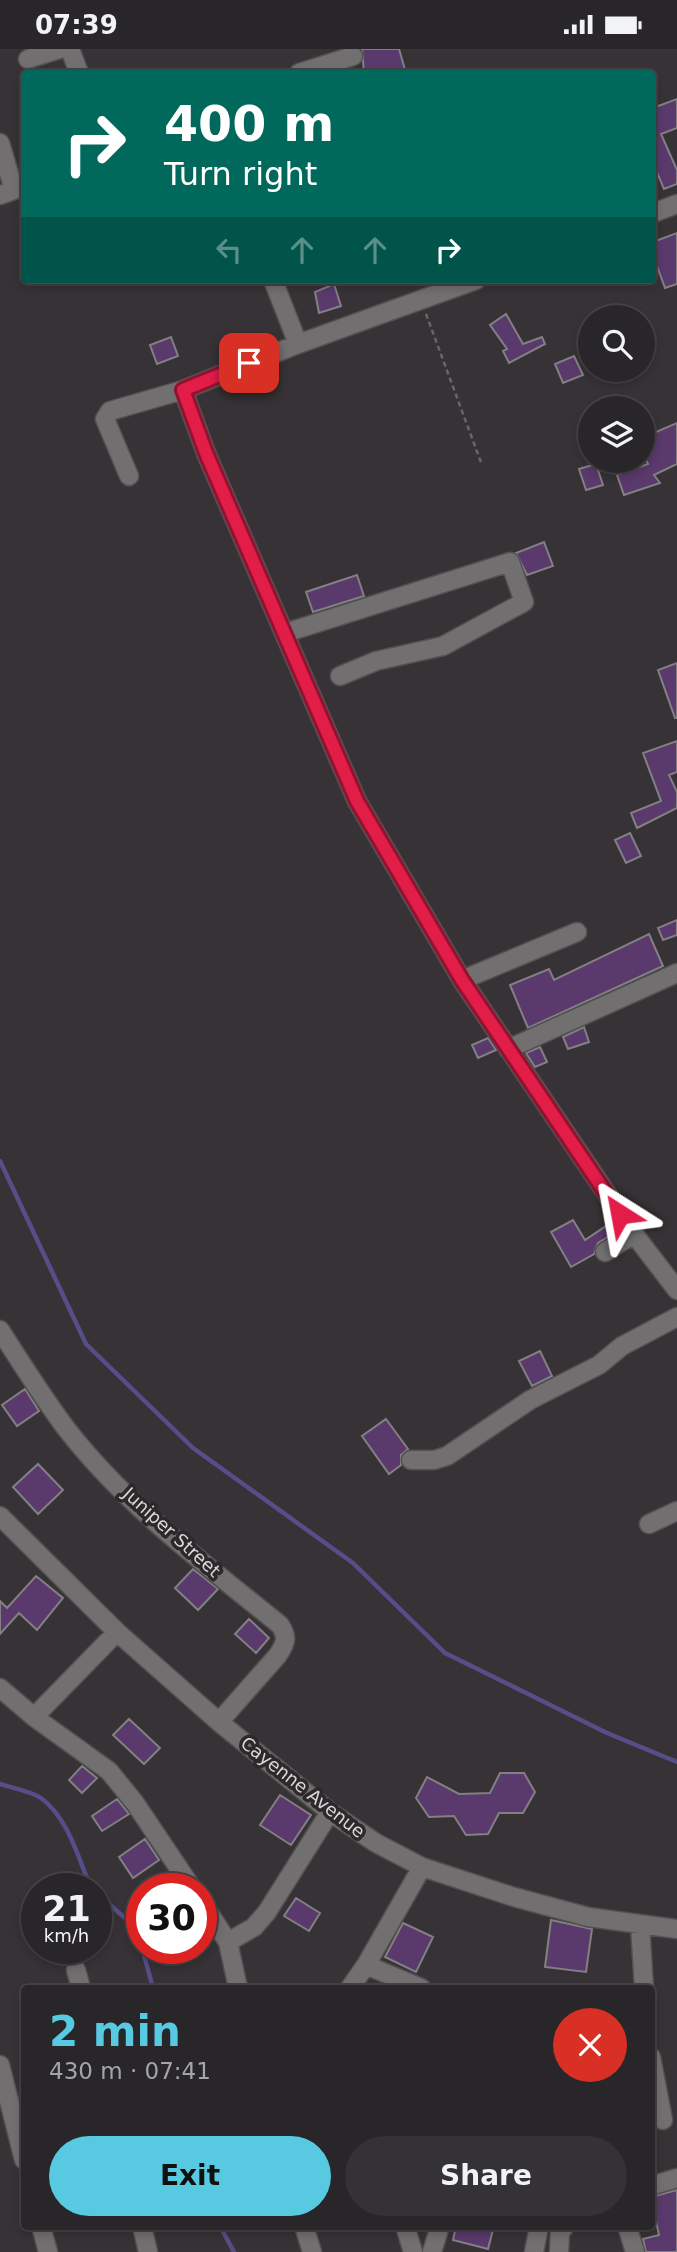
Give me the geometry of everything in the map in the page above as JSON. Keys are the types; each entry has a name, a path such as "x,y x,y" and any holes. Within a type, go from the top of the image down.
{"street":[{"path":"28,59 60,49"},
{"path":"70,49 78,70"},
{"path":"307,70 352,52 358,70"},
{"path":"0,143 15,190 0,195"},
{"path":"656,212 677,204"},
{"path":"275,284 298,344"},
{"path":"128,476 107,429 105,419 110,411 183,390 298,344 466,284"},
{"path":"183,390 206,453 357,801 462,980 634,1234 677,1290"},
{"path":"285,633 510,562 524,602 443,646 376,661 340,676"},
{"path":"462,980 577,932"},
{"path":"508,1049 677,973"},
{"path":"605,1252 634,1234"},
{"path":"411,1460 434,1460 447,1456 530,1400 599,1365 622,1346 677,1317"},
{"name":"Juniper Street","path":"0,1330 66,1428 103,1469 165,1532 280,1625 286,1633 286,1643 278,1655 219,1722"},
{"path":"649,1524 677,1511"},
{"name":"Cayenne Avenue","path":"0,1516 117,1632 219,1722 330,1812 376,1843 422,1867 588,1917 677,1929"},
{"path":"34,1717 117,1632"},
{"path":"0,1688 34,1717 109,1771 135,1803 182,1873"},
{"path":"229,1942 254,1927 267,1912 330,1812"},
{"path":"352,1985 422,1867"},
{"path":"217,1925 229,1942 237,1985"},
{"path":"640,1925 644,1985"},
{"path":"366,1965 414,1985"},
{"path":"76,1970 79,1985"},
{"path":"0,2064 21,2148"},
{"path":"655,2076 664,2119"},
{"path":"655,2185 677,2178"},
{"path":"42,2230 48,2252"},
{"path":"143,2230 148,2252"},
{"path":"305,2230 312,2252"},
{"path":"406,2230 413,2252"},
{"path":"432,2252 439,2230"},
{"path":"534,2252 538,2230"},
{"path":"559,2252 562,2230"},
{"path":"628,2230 635,2252"}],"path":[{"path":"421,301 482,465"}],"building":[{"path":"362,49 399,49 405,70 364,70"},
{"path":"677,99 677,128 661,134 677,170 677,184 664,189 656,170 656,107"},
{"path":"677,233 677,284 665,288 656,263 656,241"},
{"path":"334,284 341,306 319,313 315,292"},
{"path":"506,314 523,344 542,337 545,344 509,363 503,351 507,349 490,325"},
{"path":"171,337 178,356 157,364 150,345"},
{"path":"574,356 578,364 578,377 563,383 555,364"},
{"path":"677,423 677,464 654,475 660,483 624,495 617,475 655,473 655,432"},
{"path":"580,473 599,473 603,485 586,490"},
{"path":"544,542 553,566 527,575 516,553"},
{"path":"357,575 364,596 313,612 306,592"},
{"path":"677,663 677,718 675,718 658,670"},
{"path":"677,741 677,772 669,775 677,792 677,808 637,828 631,813 661,801 643,753"},
{"path":"630,833 641,856 626,863 615,840"},
{"path":"677,920 677,935 663,940 658,928"},
{"path":"649,934 663,966 528,1028 510,985 549,969 554,980"},
{"path":"584,1027 589,1042 568,1049 563,1037"},
{"path":"488,1038 496,1050 478,1058 472,1045"},
{"path":"540,1047 547,1062 535,1067 526,1053"},
{"path":"573,1220 585,1240 612,1222 618,1231 598,1243 594,1254 571,1267 551,1232"},
{"path":"540,1351 552,1376 532,1386 519,1361"},
{"path":"25,1389 39,1411 17,1426 2,1405"},
{"path":"386,1419 408,1449 401,1455 401,1465 389,1474 362,1436"},
{"path":"38,1464 63,1490 38,1514 13,1487"},
{"path":"193,1569 218,1589 198,1610 175,1588"},
{"path":"36,1576 63,1598 37,1630 19,1613 0,1634 0,1601 7,1608"},
{"path":"249,1619 269,1638 256,1653 235,1634"},
{"path":"129,1719 160,1748 144,1764 113,1735"},
{"path":"82,1766 97,1778 82,1793 69,1780"},
{"path":"500,1773 524,1773 535,1792 523,1813 499,1813 488,1834 466,1835 454,1816 429,1817 416,1798 427,1777 459,1794 490,1793"},
{"path":"280,1795 311,1815 291,1845 260,1825"},
{"path":"117,1799 129,1814 102,1831 92,1816"},
{"path":"145,1839 159,1860 140,1873 130,1873 119,1857"},
{"path":"296,1898 320,1913 309,1931 284,1916"},
{"path":"551,1920 592,1929 586,1972 545,1967"},
{"path":"403,1923 433,1937 416,1972 385,1957"},
{"path":"677,2190 677,2252 646,2252 643,2239 659,2235 655,2196"},
{"path":"455,2230 493,2230 488,2249 453,2240"}],"waterway":[{"path":"0,1161 86,1344 193,1448 353,1563 445,1653 607,1733 677,1762"},
{"path":"0,1784 37,1796 51,1807 66,1828 85,1873"},
{"path":"112,1907 126,1919"},
{"path":"146,1964 152,1985"},
{"path":"222,2230 234,2252"}],"route":[{"path":"249,363 183,390 206,453 357,801 462,980 620,1214"}]}
